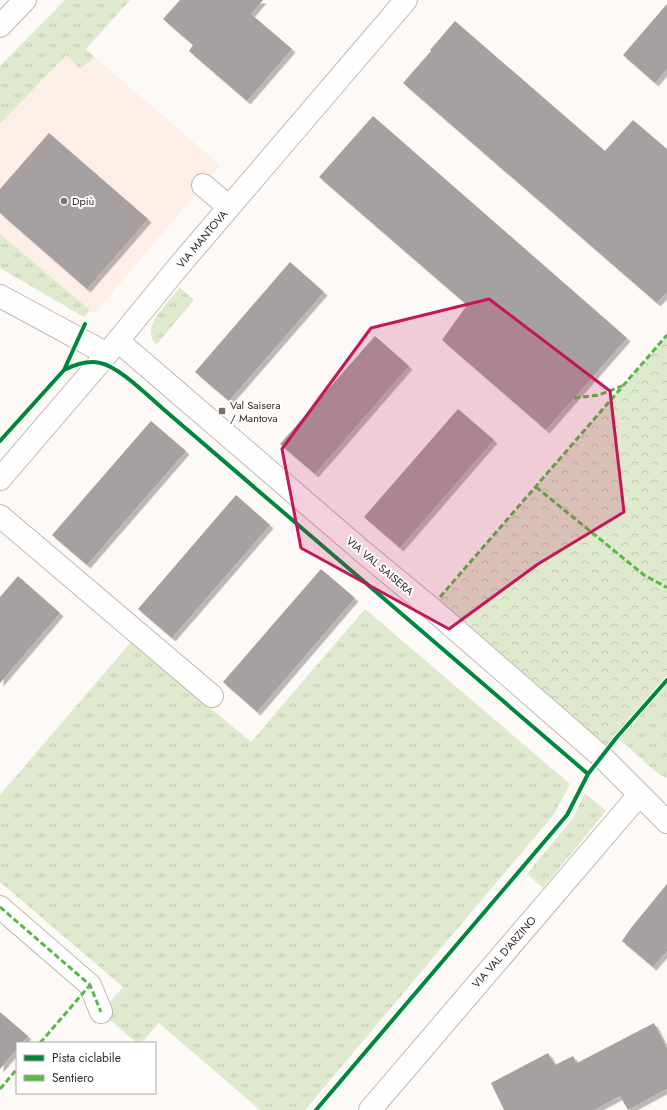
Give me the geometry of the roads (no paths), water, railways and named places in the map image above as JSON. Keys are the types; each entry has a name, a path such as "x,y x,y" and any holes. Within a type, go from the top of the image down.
{"street":[{"path":"0,26 25,0"},
{"name":"VIA MANTOVA","path":"0,479 406,0"},
{"path":"203,185 229,207"},
{"name":"VIA VAL SAISERA","path":"0,296 112,347 431,608 602,757 667,822"},
{"path":"0,516 212,696"},
{"name":"VIA VAL D'ARZINO","path":"376,1107 639,795"},
{"path":"0,907 90,985 101,1012"}],"place":[{"name":"Dpiù","path":"64,201"},
{"name":"Val Saisera / Mantova","path":"222,411"}]}
